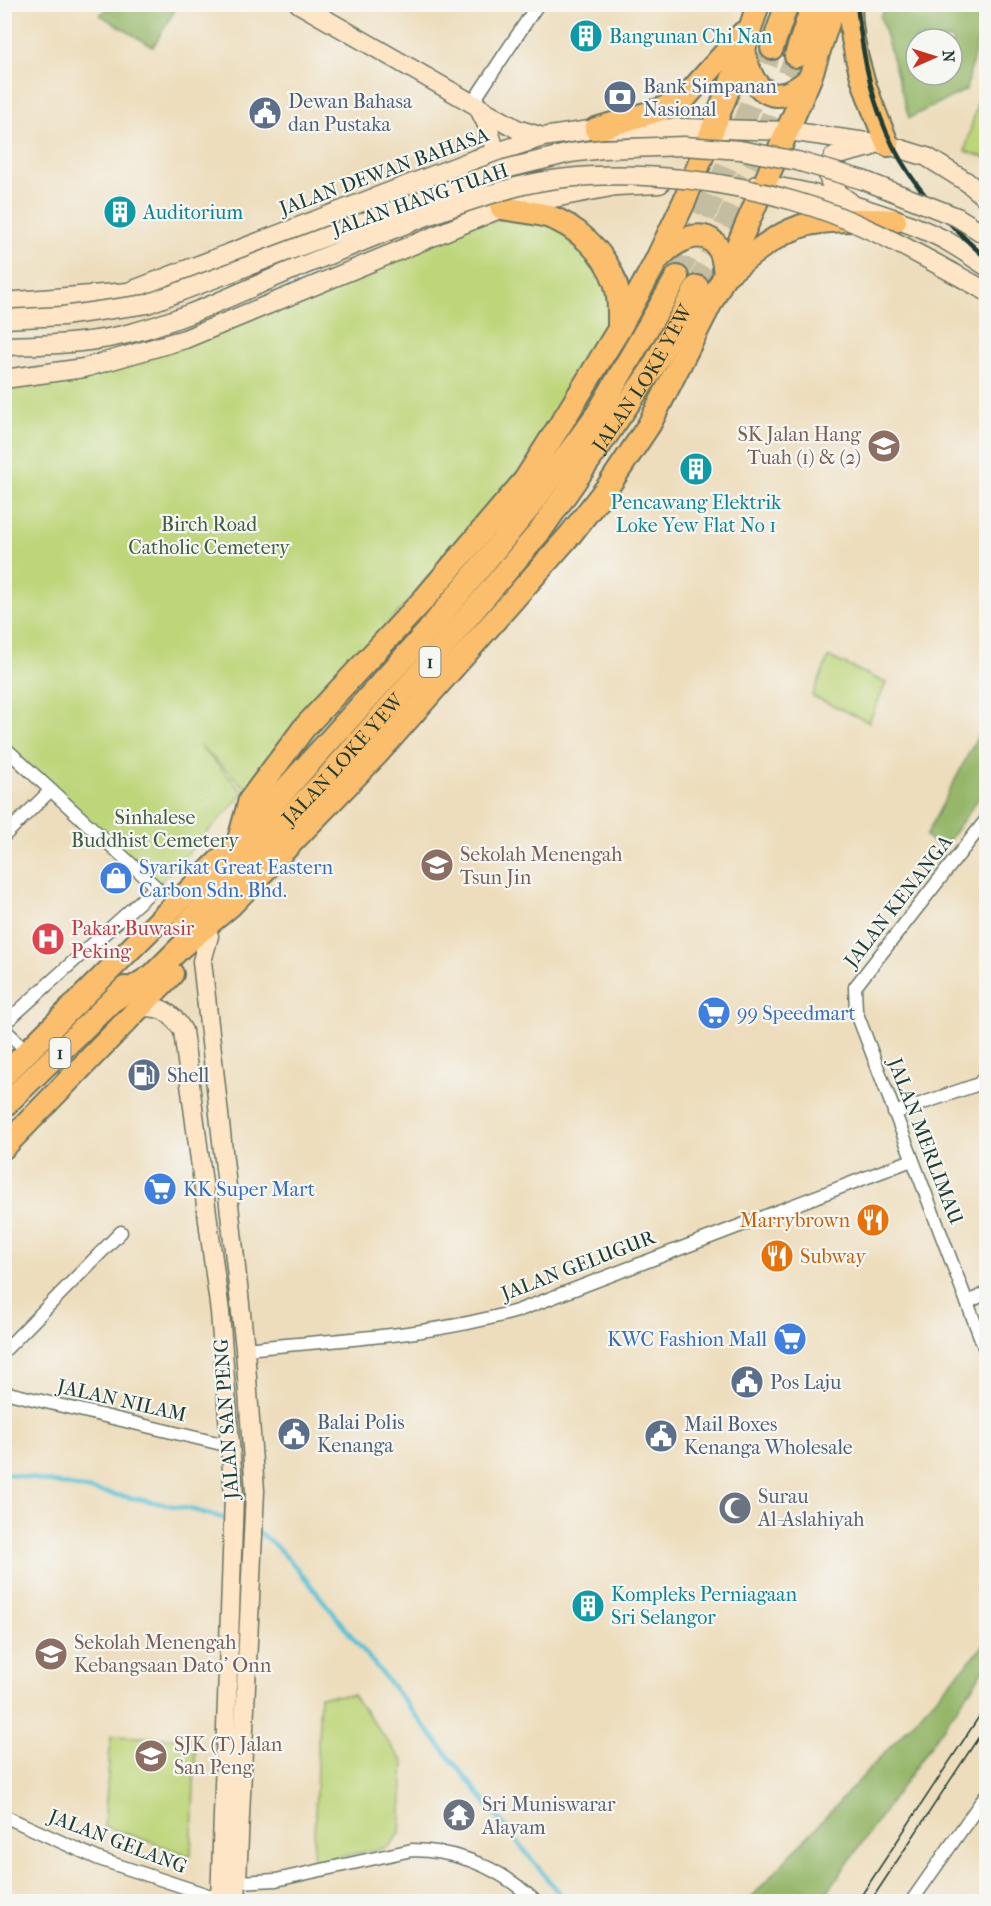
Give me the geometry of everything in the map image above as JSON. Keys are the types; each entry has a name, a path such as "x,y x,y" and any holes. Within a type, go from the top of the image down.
{"highway":[{"path":"772,48 787,4"},
{"path":"796,56 813,4"},
{"path":"115,999 153,975 181,947 231,905 413,714 489,624 570,535 609,485 649,425 725,275 810,78 834,4"},
{"path":"850,4 850,31 863,80 888,145"},
{"path":"239,841 250,800 304,728 425,598 525,480 619,329 654,265 691,185 744,49 755,14"},
{"path":"596,129 662,109 685,98 755,14"},
{"path":"744,49 752,80 762,91 784,96 795,91 810,78"},
{"path":"502,208 549,216 579,233 602,257 615,282 620,305 619,329"},
{"path":"725,275 771,241 801,226 857,220 895,220"},
{"path":"654,265 668,248 679,241 691,236 703,237 713,241 721,252 725,275"},
{"name":"JALAN LOKE YEW","path":"4,1076 239,841 428,631 528,509 598,413 687,282 651,371 541,530 440,650 326,779 115,999 4,1106"},
{"path":"4,1146 209,936 231,905"}],"main road":[{"path":"299,4 517,129 543,137"},
{"path":"475,104 488,127 496,153"},
{"name":"JALAN DEWAN BAHASA","path":"4,302 128,292 543,137 596,129 713,128 788,131"},
{"path":"788,131 888,145 927,157 967,182 987,198"},
{"path":"859,208 834,191 828,182 827,167 834,156 888,145"},
{"name":"JALAN HANG TUAH","path":"4,319 63,316 147,304 505,169 570,153 602,149 684,146 740,150 797,161 862,180 957,217 987,235"},
{"name":"JALAN HANG TUAH","path":"4,345 67,345 124,335 176,317 381,234 513,188 607,176 685,179 796,201 870,230 987,291"},
{"path":"4,379 84,368 185,339 502,208 616,186 764,185 859,208 895,220 944,239 987,266"},
{"name":"JALAN SAN PENG","path":"209,936 202,961 245,1349 255,1513 237,1882 225,1901"},
{"name":"JALAN SAN PENG","path":"139,1008 152,1006 168,1012 183,1031 187,1047 220,1312 234,1509 225,1901"},
{"path":"187,1047 189,1026 193,1022 201,1025 211,1041"},
{"path":"220,1312 233,1338 245,1349 233,1363 225,1382"}],"street":[{"path":"475,104 538,4"},
{"path":"4,747 156,887 4,1024"},
{"path":"4,836 51,790"},
{"name":"JALAN KENANGA","path":"856,1011 855,987 987,820"},
{"name":"JALAN MERLIMAU","path":"856,1011 987,1352"},
{"path":"4,1029 28,1052"},
{"path":"894,1113 979,1084 987,1074"},
{"name":"JALAN GELUGUR","path":"245,1349 387,1337 468,1325 517,1311 912,1160"},
{"path":"4,1351 117,1237"},
{"path":"968,1303 987,1293"},
{"name":"JALAN NILAM","path":"4,1392 230,1446"},
{"path":"911,1902 987,1795"},
{"name":"JALAN GELANG","path":"4,1816 99,1859 225,1901"},
{"path":"237,1882 276,1880 412,1850 431,1850 465,1857 484,1865 516,1883 536,1902"}],"green space":[{"path":"111,5 178,5 153,47 100,15"},
{"path":"892,5 986,5 966,90 909,118 880,15"},
{"path":"986,70 986,158 965,151"},
{"name":"Birch Road Catholic Cemetery","path":"535,214 588,243 617,293 619,329 537,452 246,788 199,745 244,793 156,887 5,745 4,379 84,368 466,223"},
{"path":"829,657 886,683 869,722 812,696"},
{"path":"986,720 986,788 942,850 926,836"},
{"path":"986,1643 986,1667 821,1901 748,1901"},
{"path":"353,1695 404,1763 400,1834 388,1847 313,1862 320,1696"},
{"path":"111,1736 196,1739 191,1856 104,1826"}],"waterway":[{"path":"4,1473 194,1510 230,1520"},
{"path":"259,1533 274,1544 296,1567 566,1902"}],"tunnel":[{"path":"677,277 728,163 772,48"},
{"path":"697,287 751,169 796,56"}],"tram line":[{"path":"857,1902 986,1706"},
{"path":"870,1902 986,1726"}],"railway":[{"path":"857,4 870,83 880,116 893,146 930,201 986,258"}],"place":[{"name":"Bangunan Chi Nan","path":"586,36"},
{"name":"Bank Simpanan Nasional","path":"620,97"},
{"name":"Dewan Bahasa dan Pustaka","path":"265,113"},
{"name":"Auditorium","path":"120,212"},
{"name":"SK Jalan Hang Tuah (1) & (2)","path":"884,446"},
{"name":"Pencawang Elektrik Loke Yew Flat No 1","path":"696,469"},
{"name":"Sekolah Menengah Tsun Jin","path":"437,865"},
{"name":"Syarikat Great Eastern Carbon Sdn. Bhd.","path":"116,878"},
{"name":"Pakar Buwasir Peking","path":"48,939"},
{"name":"99 Speedmart","path":"714,1013"},
{"name":"Shell","path":"144,1075"},
{"name":"KK Super Mart","path":"160,1189"},
{"name":"Marrybrown","path":"873,1220"},
{"name":"Subway","path":"777,1256"},
{"name":"KWC Fashion Mall","path":"790,1339"},
{"name":"Pos Laju","path":"747,1382"},
{"name":"Balai Polis Kenanga","path":"294,1434"},
{"name":"Mail Boxes Kenanga Wholesale","path":"661,1436"},
{"name":"Surau Al-Aslahiyah","path":"735,1508"},
{"name":"Kompleks Perniagaan Sri Selangor","path":"588,1606"},
{"name":"Sekolah Menengah Kebangsaan Dato' Onn","path":"51,1654"},
{"name":"SJK (T) Jalan San Peng","path":"151,1756"},
{"name":"Sri Muniswarar Alayam","path":"459,1815"}],"park label":[{"name":"Sinhalese Buddhist Cemetery","path":"155,828"}]}
